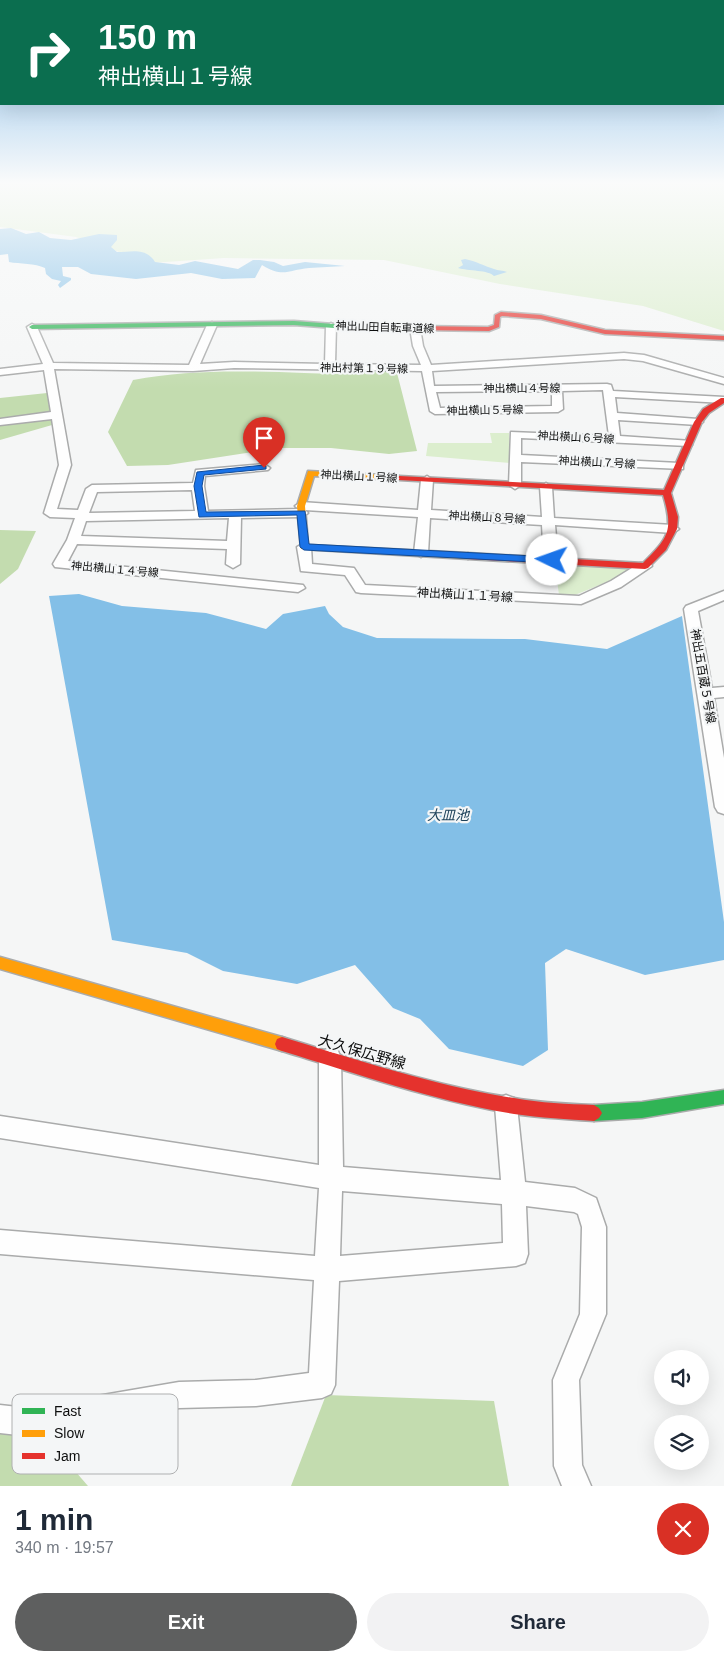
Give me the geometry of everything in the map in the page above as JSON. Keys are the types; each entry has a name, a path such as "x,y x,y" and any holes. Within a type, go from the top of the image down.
{"street":[{"name":"神出山田自転車道線","path":"32,327 294,323 331,326 494,328 497,326 497,316 501,314 541,317 605,332 724,338"},
{"path":"194,368 212,325"},
{"path":"330,368 331,326"},
{"path":"0,422 55,415 56,406 48,366 32,327"},
{"name":"神出横山５号線","path":"415,328 418,346 428,368 435,411 558,409 557,388"},
{"name":"神出村第１９号線","path":"0,372 48,366 194,368 234,365 330,368 428,368 624,356 644,358 724,381"},
{"name":"神出横山４号線","path":"430,389 608,387 609,394"},
{"path":"615,439 609,394 724,400"},
{"path":"304,547 645,566 663,548 673,529 674,517 667,493 688,443 698,422 706,412 724,400"},
{"name":"神出横山８号線","path":"55,415 65,466 50,512 75,513 83,517 236,515 301,509 423,514 673,529"},
{"path":"612,416 698,422"},
{"name":"神出横山６号線","path":"515,485 515,434 688,443"},
{"name":"神出横山７号線","path":"516,458 679,467"},
{"path":"202,515 198,486 200,473 264,468"},
{"name":"神出横山１号線","path":"304,547 301,509 311,473 667,493"},
{"path":"421,553 427,480"},
{"name":"神出横山１４号線","path":"198,486 92,489 83,517 60,564 298,588"},
{"path":"546,487 552,560"},
{"path":"233,564 236,515"},
{"path":"73,540 233,545"},
{"name":"神出横山１１号線","path":"304,547 306,568 349,571 360,588 415,592 581,600 630,577 645,566"},
{"name":"神出五百蔵５号線","path":"724,595 691,609 724,807"},
{"path":"706,694 724,692"},
{"name":"大久保広野線","path":"0,964 478,1101 506,1106 594,1113 620,1112 724,1098"},
{"path":"178,1396 256,1393 322,1384 331,1178 330,1058"},
{"path":"0,1242 328,1269 516,1254 514,1193 506,1106"},
{"path":"0,1127 331,1178 514,1193 575,1200 588,1206 594,1226 593,1314 566,1380 568,1466 577,1486"}],"green space":[{"path":"114,250 724,250 724,331 643,306 500,284 384,260 224,258 151,263"},
{"path":"396,369 417,451 389,454 331,448 279,448 168,465 127,466 108,432 133,380 197,372 327,373"},
{"path":"47,393 52,425 0,440 0,398"},
{"path":"490,433 509,433 511,463 426,456 428,443 492,443"},
{"path":"0,530 36,531 18,569 0,584"},
{"path":"555,565 628,568 629,573 575,595 559,595"},
{"path":"326,1395 494,1401 509,1486 291,1486"},
{"path":"0,1432 12,1433 12,1474 78,1474 88,1486 0,1486"}],"water":[{"path":"0,250 115,250 117,252 143,252 155,262 179,265 195,261 238,269 253,260 260,260 274,262 283,266 305,262 345,266 281,272 262,265 255,278 222,279 191,273 136,279 91,274 78,267 62,267 63,276 71,278 71,280 60,288 58,285 61,281 52,279 46,274 45,268 32,264 9,262 8,254 0,255"},
{"path":"465,259 507,272 494,276 488,273 458,268 463,265 461,260"},
{"name":"大皿池","path":"79,594 122,606 206,613 266,629 283,614 325,606 329,614 343,627 377,638 525,639 607,649 682,616 724,922 724,960 645,975 566,949 545,963 548,1050 523,1066 449,1049 420,1019 393,1008 355,965 297,984 223,971 187,953 112,940 49,596"}],"traffic: fast":[{"path":"32,327 294,323 347,327"},
{"path":"594,1113 642,1110 724,1097"}],"traffic: slow":[{"path":"399,478 311,473 301,506 304,547 468,556"},
{"path":"0,963 282,1044"}],"traffic: jam":[{"path":"347,327 489,329 497,326 497,316 501,314 541,317 605,332 724,338"},
{"path":"468,556 645,566 663,548 673,529 674,517 667,493 698,422 706,411 724,400"},
{"path":"399,478 667,493"},
{"path":"282,1044 397,1079 475,1099 554,1111 594,1113"}],"route":[{"path":"264,468 200,473 198,486 202,515 302,513 304,547 552,560"}]}
